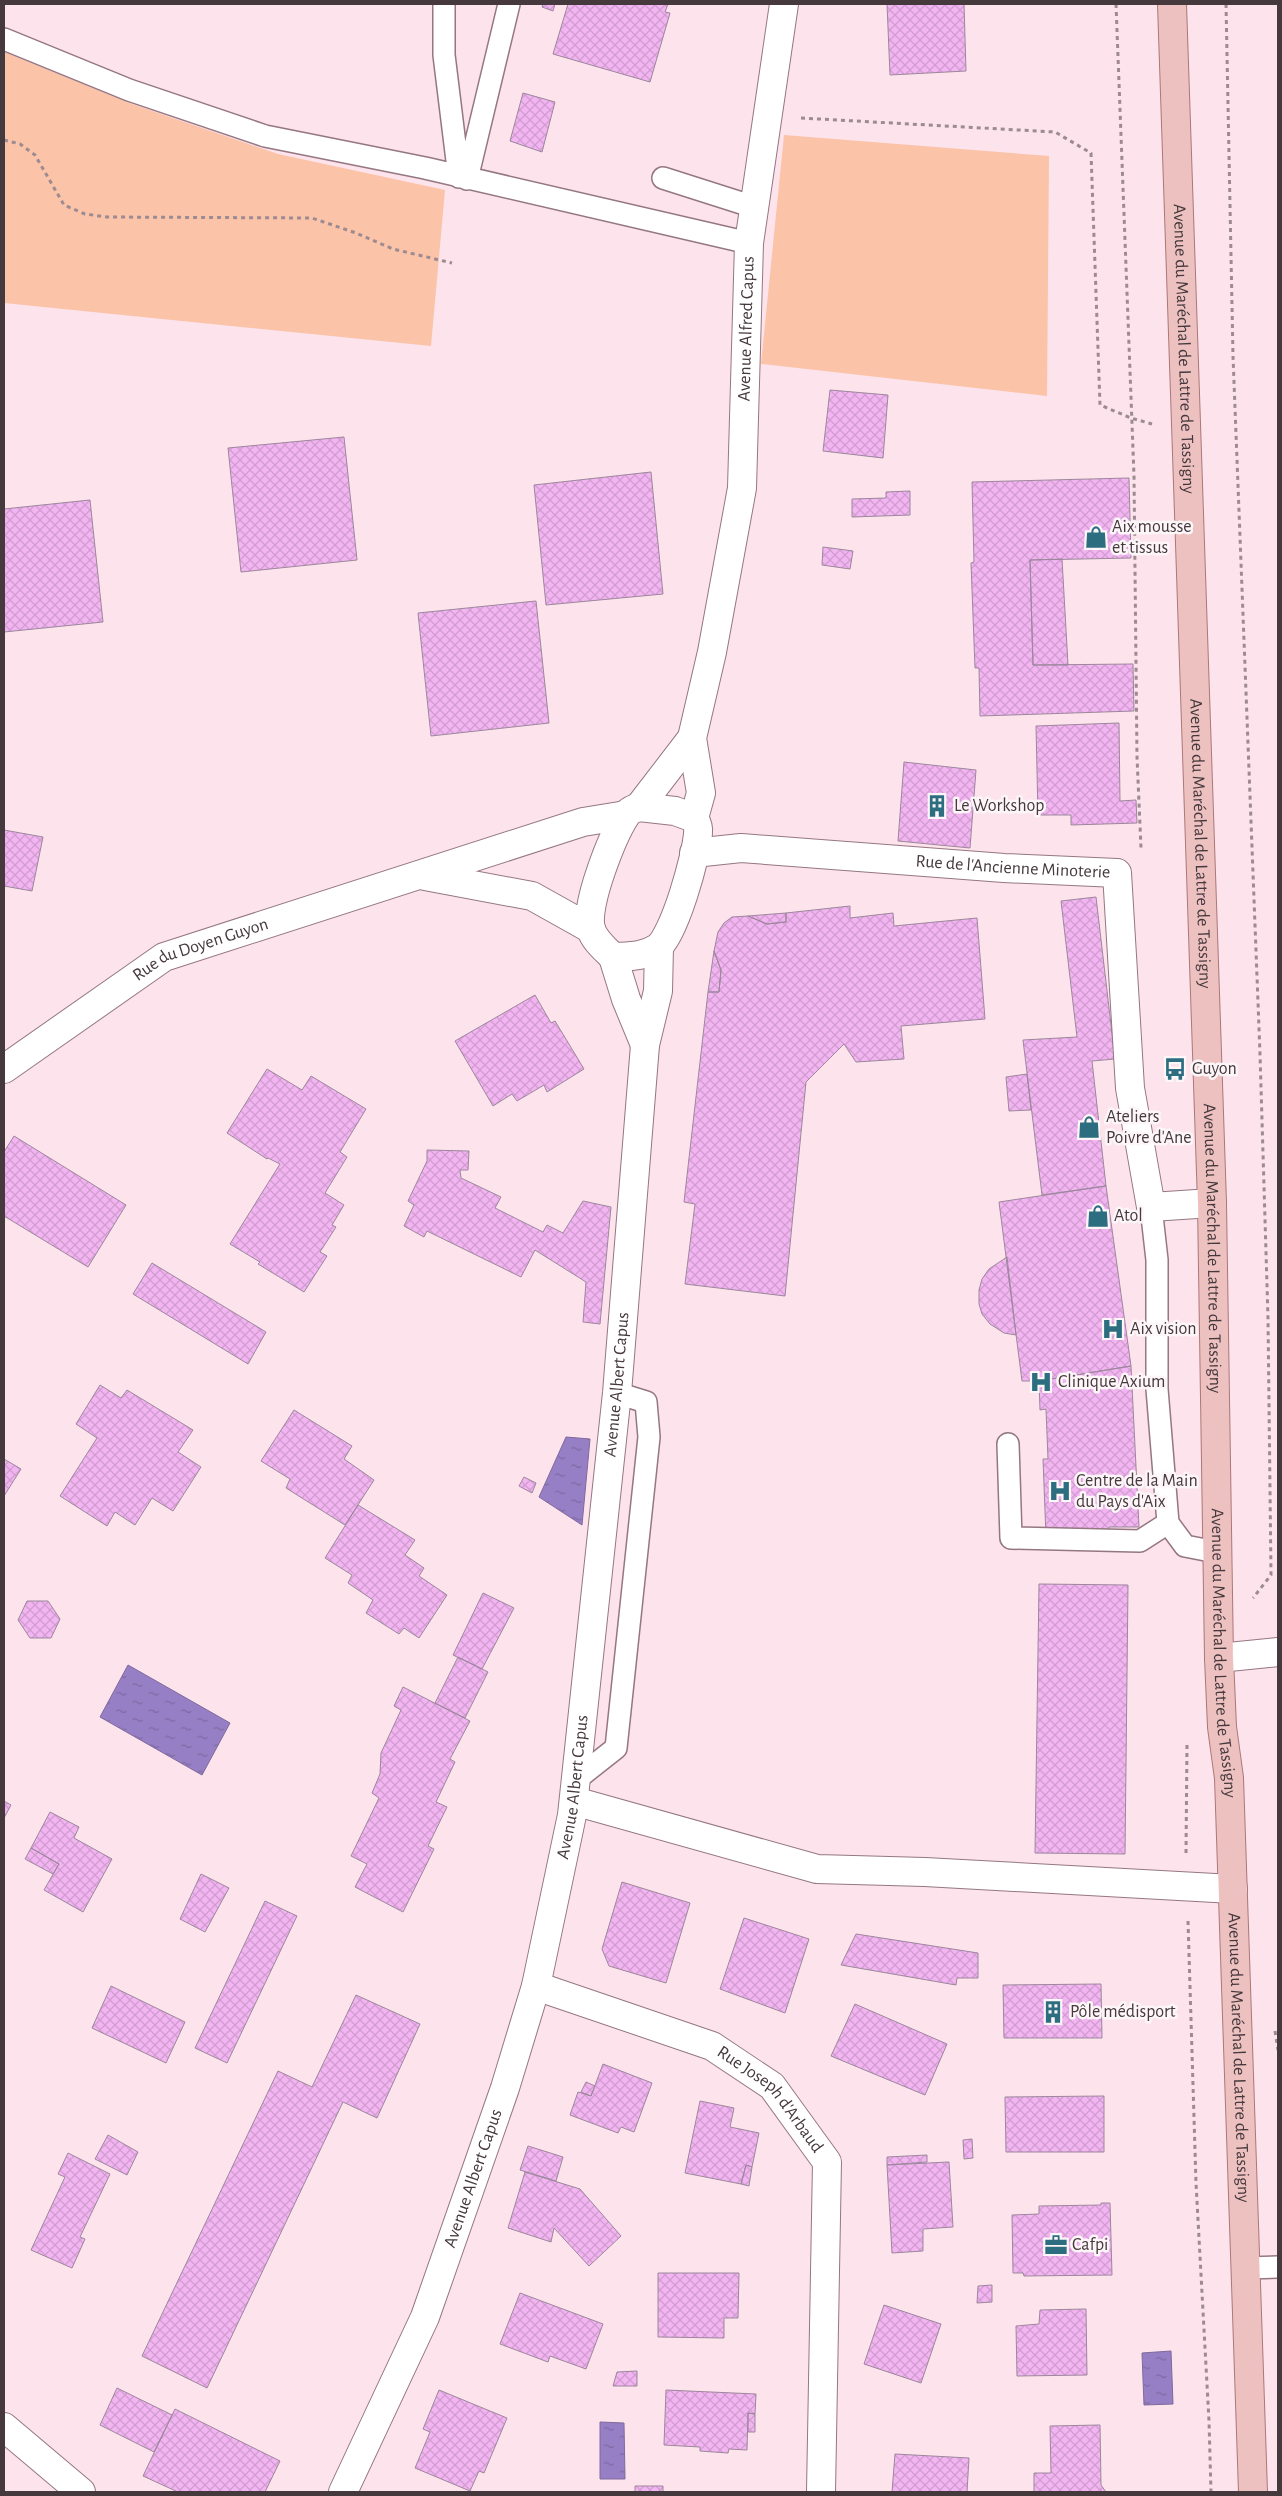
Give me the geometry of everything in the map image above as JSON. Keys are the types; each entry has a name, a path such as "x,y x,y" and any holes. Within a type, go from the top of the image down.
{"main road":[{"name":"Avenue du Maréchal de Lattre de Tassigny","path":"1172,4 1212,1204 1219,1658 1222,1727 1229,1778 1253,2492"}],"street":[{"name":"Avenue Alfred Capus","path":"692,738 712,652 742,488 749,243 784,4"},
{"path":"692,738 701,793 694,818 698,832 686,886 667,936 659,947 640,956 613,957 600,944 591,929 594,888 633,811 692,738"},
{"name":"Rue du Doyen Guyon","path":"4,1069 164,956 421,876 583,822 633,811 675,811 694,818"},
{"name":"Rue de l'Ancienne Minoterie","path":"694,853 741,848 1004,868 1117,873 1130,1088 1151,1207"},
{"name":"Rue du Doyen Guyon","path":"421,876 532,896 591,929"},
{"name":"Avenue Albert Capus","path":"343,2492 426,2317 505,2088 536,1986 576,1789 617,1393 645,1046 658,991 659,947"},
{"name":"Avenue Albert Capus","path":"613,957 626,999 645,1046"},
{"path":"1151,1207 1212,1204"},
{"path":"1219,1658 1278,1652"},
{"path":"576,1789 817,1869 926,1872 1233,1889"},
{"name":"Rue Joseph d'Arbaud","path":"536,1986 712,2046 772,2086 827,2162 821,2492"},
{"path":"4,2427 81,2492"}],"lane":[{"path":"444,4 444,55 463,178"},
{"path":"463,178 509,4"},
{"path":"4,39 129,90 265,136 463,178 749,243"},
{"path":"663,178 754,207"},
{"path":"1151,1207 1157,1260 1157,1389 1168,1523 1185,1546 1216,1552"},
{"path":"576,1789 616,1748 649,1437 646,1402 617,1393"},
{"path":"1008,1444 1011,1538 1140,1541 1168,1523"},
{"path":"1245,2268 1278,2267"}],"path":[{"path":"1116,4 1134,476 1137,757 1141,856"},
{"path":"1218,1618 1254,1598 1271,1575 1268,1318 1260,1054 1233,356 1226,4"},
{"path":"768,116 1055,132 1091,153 1100,405 1131,418"},
{"path":"4,140 20,144 35,155 64,205 85,214 108,217 312,218 356,233 393,249 452,263"},
{"path":"1211,2492 1196,2183 1186,1887 1187,1744 1222,1727"},
{"path":"1278,2042 1278,2050"}],"shaded area":[{"path":"4,52 132,104 278,154 445,190 431,346 4,303"},
{"path":"784,135 1049,156 1047,396 761,364"}],"water":[{"path":"566,1437 590,1439 582,1525 539,1497"},
{"path":"128,1665 230,1723 202,1775 100,1717"},
{"path":"1171,2351 1173,2404 1144,2405 1142,2353"},
{"path":"600,2422 624,2423 625,2479 600,2479"}],"building":[{"path":"543,4 555,4 553,11 542,7"},
{"path":"568,4 668,4 665,12 670,13 650,82 553,54"},
{"path":"887,4 964,4 966,71 890,75"},
{"path":"523,93 555,102 542,152 510,141"},
{"path":"830,390 888,395 883,458 823,451"},
{"path":"344,437 357,560 241,572 228,448"},
{"path":"651,472 663,594 546,605 534,485"},
{"path":"1129,478 1131,558 1030,560 1033,665 1133,664 1134,711 980,716 979,668 975,668 971,563 974,562 972,482"},
{"path":"910,491 910,515 852,517 852,499 886,498 886,492"},
{"path":"90,500 103,622 4,632 4,509"},
{"path":"823,547 853,551 850,569 822,565"},
{"path":"1062,559 1068,665 1033,665 1030,560"},
{"path":"536,601 549,723 431,736 418,613"},
{"path":"1119,723 1120,801 1136,800 1137,823 1071,825 1071,815 1038,815 1036,726"},
{"name":"Le Workshop","path":"904,762 976,770 970,848 898,841"},
{"path":"4,830 43,837 32,891 4,886"},
{"path":"1096,897 1115,1059 1092,1061 1106,1186 1042,1195 1023,1040 1077,1037 1061,901"},
{"path":"850,906 850,918 893,913 894,926 977,918 985,1019 901,1026 904,1059 856,1062 844,1044 806,1082 785,1296 685,1284 695,1204 684,1202 708,992 719,992 721,970 714,951 718,932 724,923 732,917 748,916 767,924 786,922 786,913"},
{"path":"786,913 786,922 767,924 748,916"},
{"path":"714,951 721,970 719,992 708,992"},
{"path":"535,995 551,1023 555,1021 584,1069 547,1092 544,1085 517,1101 512,1094 493,1106 455,1041"},
{"path":"267,1069 302,1090 311,1076 366,1109 340,1152 347,1157 325,1193 344,1205 332,1225 336,1227 320,1252 327,1256 304,1292 258,1264 260,1262 230,1244 280,1164 267,1159 227,1133"},
{"path":"1027,1074 1031,1110 1009,1111 1006,1077"},
{"path":"14,1136 126,1205 88,1267 4,1216 4,1152"},
{"path":"427,1150 469,1151 468,1170 460,1170 461,1178 501,1197 495,1208 543,1232 547,1225 563,1233 583,1201 611,1207 600,1324 583,1322 586,1282 535,1250 521,1277 427,1231 424,1237 404,1226 414,1205 408,1201 427,1161"},
{"path":"1106,1186 1131,1366 1039,1381 1022,1381 999,1202"},
{"path":"1007,1257 1016,1335 1004,1333 990,1324 982,1314 979,1304 979,1290 982,1279 989,1269"},
{"path":"152,1263 266,1332 248,1364 133,1294"},
{"path":"1131,1366 1139,1527 1109,1527 1109,1536 1046,1537 1043,1459 1048,1459 1046,1409 1040,1410 1039,1381"},
{"path":"100,1385 121,1398 127,1390 193,1430 178,1452 201,1467 173,1511 152,1498 135,1525 115,1512 107,1526 60,1496 97,1438 76,1424"},
{"path":"294,1410 352,1446 344,1459 374,1480 345,1525 286,1488 290,1479 261,1461"},
{"path":"4,1459 21,1469 4,1496"},
{"path":"524,1477 536,1483 532,1493 519,1486"},
{"path":"358,1505 415,1540 405,1555 424,1568 419,1576 447,1595 419,1638 404,1628 399,1634 366,1613 373,1600 348,1583 352,1575 325,1558"},
{"path":"1039,1584 1128,1585 1125,1854 1035,1853"},
{"path":"483,1593 514,1608 482,1669 453,1655"},
{"path":"27,1601 48,1601 60,1619 51,1638 30,1638 18,1620"},
{"path":"458,1657 488,1672 465,1718 435,1703"},
{"path":"403,1687 470,1721 450,1759 455,1762 436,1802 447,1807 428,1846 434,1849 403,1912 355,1887 367,1864 351,1856 379,1798 372,1793 380,1774 381,1753 401,1710 394,1706"},
{"path":"4,1801 11,1805 4,1818"},
{"path":"50,1812 79,1827 74,1838 112,1859 83,1912 44,1890 59,1864 31,1848"},
{"path":"31,1848 59,1864 53,1874 25,1859"},
{"path":"201,1874 229,1888 205,1932 180,1919"},
{"path":"622,1882 690,1903 666,1983 609,1966 602,1949"},
{"path":"265,1901 297,1916 227,2063 195,2048"},
{"path":"744,1918 809,1939 785,2013 720,1989"},
{"path":"856,1934 978,1953 978,1978 957,1978 956,1985 841,1965"},
{"name":"Pôle médisport","path":"1101,1984 1102,2038 1004,2038 1003,1985"},
{"path":"111,1986 185,2022 166,2063 92,2028"},
{"path":"356,1995 420,2024 377,2118 343,2102 207,2388 142,2356 278,2071 312,2087"},
{"path":"855,2004 947,2044 925,2095 831,2056"},
{"path":"603,2064 652,2083 634,2132 621,2127 618,2133 570,2115 578,2092 591,2096"},
{"path":"586,2082 595,2086 591,2096 581,2092"},
{"path":"1104,2096 1104,2152 1006,2152 1005,2097"},
{"path":"700,2101 734,2108 730,2127 759,2133 752,2167 746,2165 741,2184 685,2173"},
{"path":"108,2135 138,2152 127,2175 95,2159"},
{"path":"972,2139 973,2158 964,2159 963,2140"},
{"path":"528,2146 563,2157 556,2181 520,2170"},
{"path":"68,2153 110,2174 80,2237 85,2239 72,2268 31,2250 65,2177 58,2174"},
{"path":"927,2155 927,2162 887,2165 887,2157"},
{"path":"949,2162 953,2227 923,2229 923,2251 892,2253 887,2165"},
{"path":"746,2165 752,2167 749,2186 741,2184"},
{"path":"525,2172 580,2189 621,2236 589,2266 554,2228 551,2242 508,2228"},
{"path":"1101,2203 1110,2203 1112,2275 1024,2276 1023,2273 1013,2273 1012,2215 1039,2214 1039,2206 1101,2205"},
{"path":"658,2273 739,2273 738,2318 724,2318 724,2338 658,2337"},
{"path":"992,2285 992,2302 977,2303 978,2286"},
{"path":"520,2293 603,2324 586,2369 550,2356 548,2362 500,2344"},
{"path":"884,2305 941,2324 921,2383 864,2364"},
{"path":"1086,2309 1087,2375 1017,2376 1016,2326 1039,2324 1040,2310"},
{"path":"637,2371 637,2386 613,2386 617,2372"},
{"path":"117,2388 172,2415 154,2452 100,2425"},
{"path":"439,2390 507,2418 484,2473 479,2471 470,2491 415,2468 430,2432 423,2429"},
{"path":"666,2390 756,2394 755,2414 748,2413 747,2450 729,2449 728,2453 700,2451 700,2447 664,2445"},
{"path":"175,2409 280,2461 265,2492 178,2492 143,2476"},
{"path":"748,2413 755,2414 755,2432 748,2432"},
{"path":"1100,2425 1101,2485 1106,2492 1034,2492 1034,2473 1051,2473 1050,2426"},
{"path":"895,2454 969,2458 967,2492 892,2492"},
{"path":"635,2486 663,2486 663,2492 635,2492"}],"place":[{"name":"Aix mousse et tissus","path":"1096,537"},
{"name":"Le Workshop","path":"937,806"},
{"name":"Guyon","path":"1175,1069"},
{"name":"Ateliers Poivre d'Ane","path":"1089,1127"},
{"name":"Atol","path":"1098,1216"},
{"name":"Aix vision","path":"1113,1329"},
{"name":"Clinique Axium","path":"1041,1382"},
{"name":"Centre de la Main du Pays d'Aix","path":"1060,1491"},
{"name":"Pôle médisport","path":"1053,2012"},
{"name":"Cafpi","path":"1056,2245"}]}
